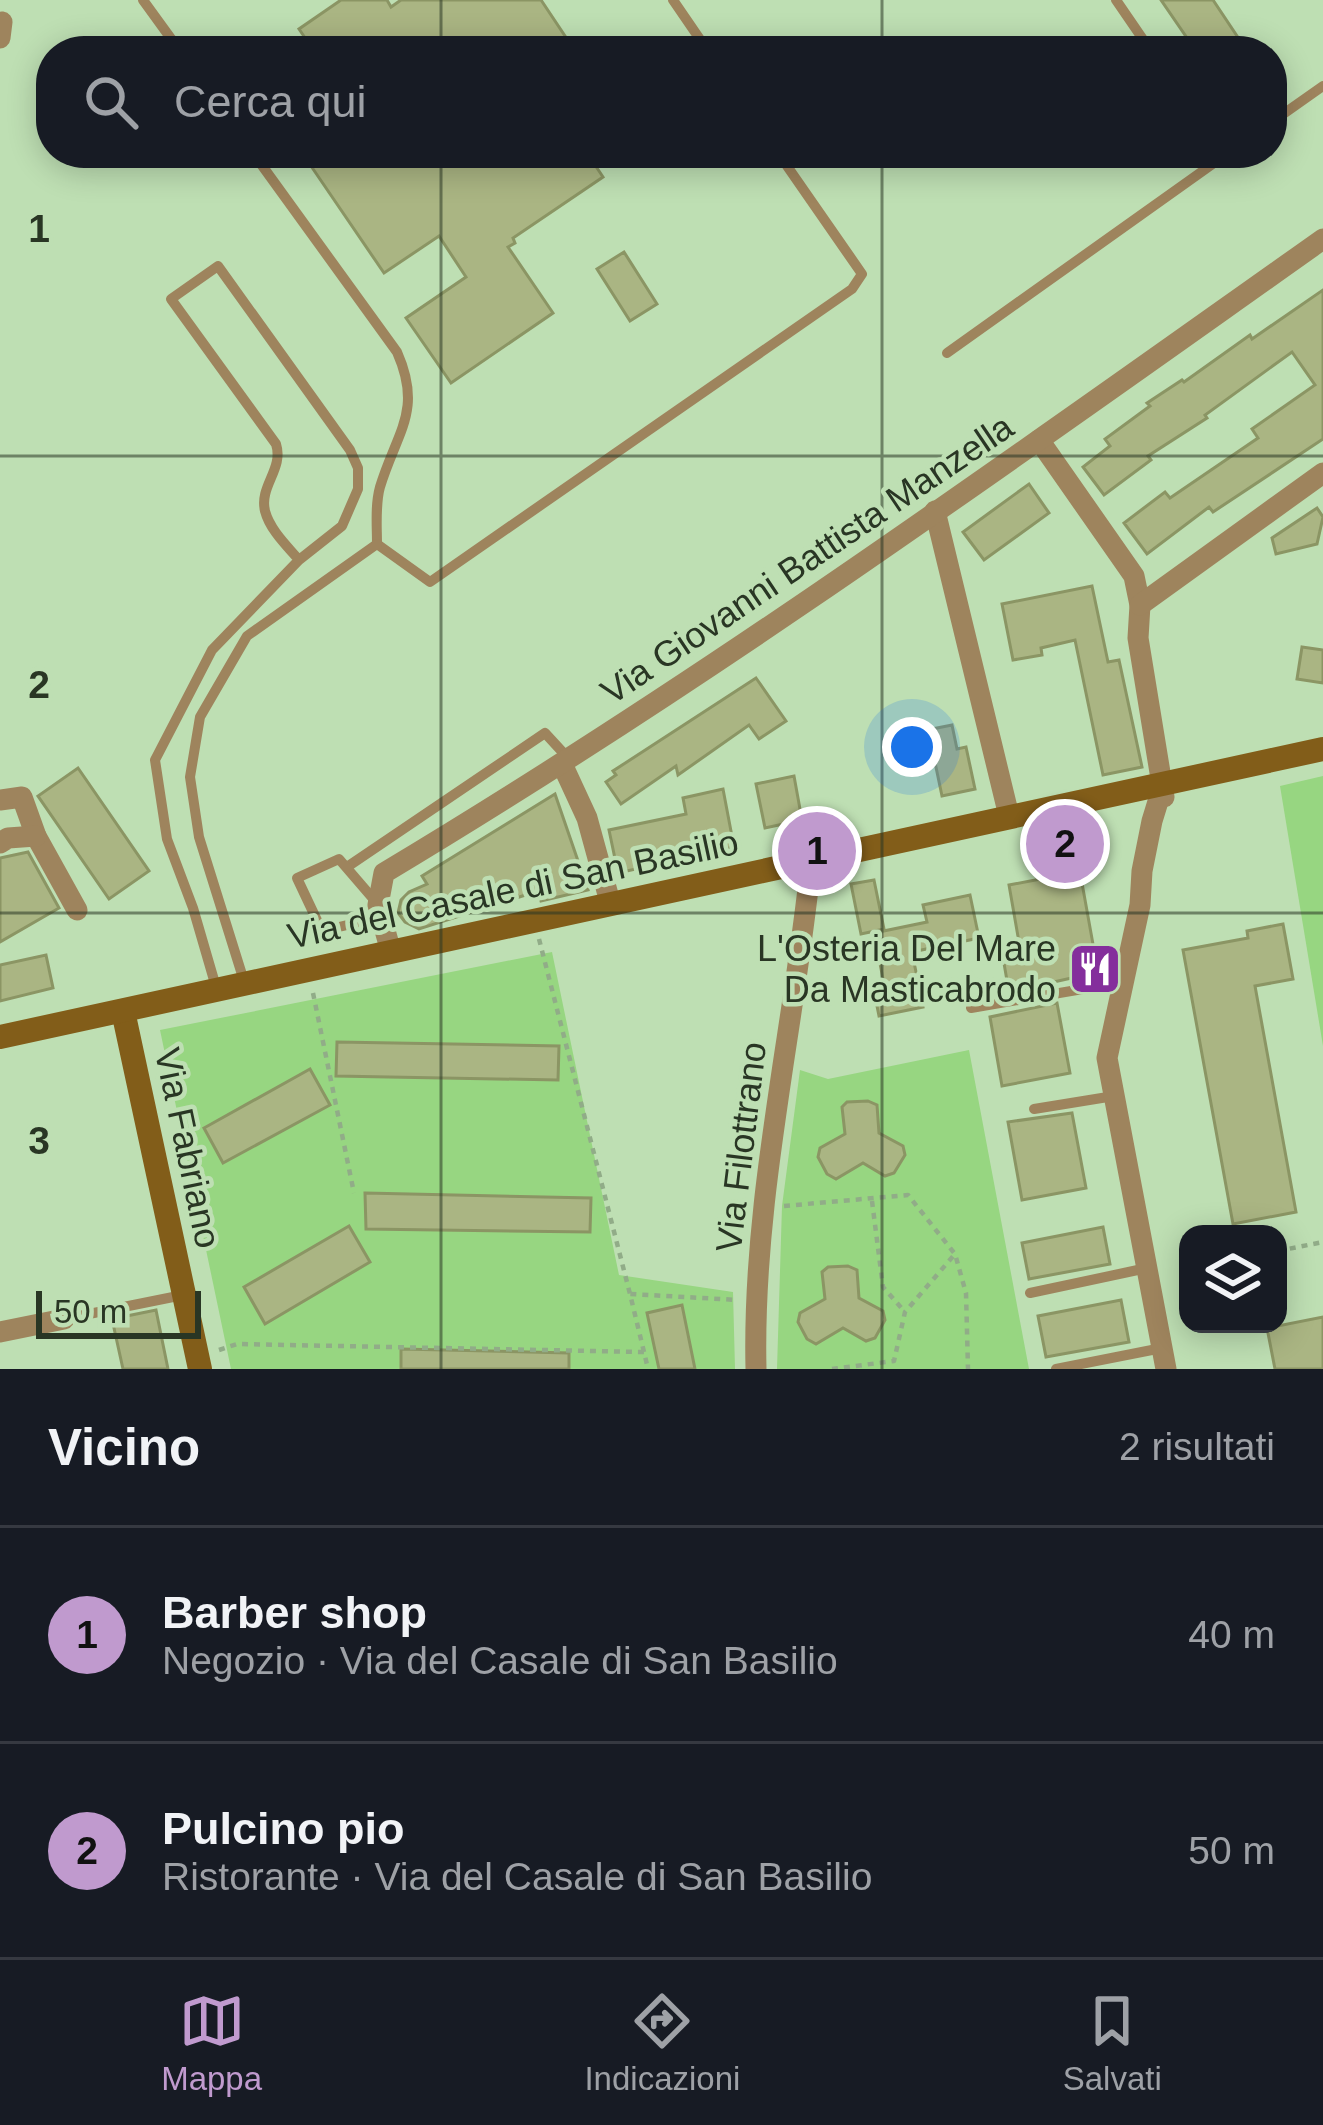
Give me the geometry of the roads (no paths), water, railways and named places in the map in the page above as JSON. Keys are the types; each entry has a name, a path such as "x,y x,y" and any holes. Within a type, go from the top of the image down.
{"street":[{"name":"Via Giovanni Battista Manzella","path":"379,911 384,873 566,763 1039,440 1323,238"},
{"path":"1039,440 1134,576 1140,604 1138,638 1164,782 1164,822 1155,874 1140,905 1107,1058 1164,1358"},
{"path":"1140,604 1323,473"},
{"path":"935,511 1009,816"},
{"name":"Via del Casale di San Basilio","path":"0,1037 1323,749"},
{"path":"566,763 610,902"},
{"path":"0,800 22,797 36,836 77,910"},
{"path":"0,843 36,836"},
{"name":"Via Filottrano","path":"756,1369 755,1319 767,1190 811,862"},
{"path":"379,911 391,952"},
{"name":"Via Fabriano","path":"123,1011 200,1369"},
{"path":"0,1332 64,1319"}],"lane":[{"path":"143,0 169,36"},
{"path":"673,0 698,36"},
{"path":"1116,0 1141,36"},
{"path":"1287,111 1323,86"},
{"path":"264,168 397,352 408,378 410,404 378,493 377,544"},
{"path":"377,544 430,582 852,289 862,274 788,168"},
{"path":"947,353 1205,168"},
{"path":"217,990 167,839 155,760 212,650 299,560 342,526 358,489 358,468 350,450 218,266 171,299 276,444 279,455 266,490 266,515 299,560"},
{"path":"245,984 199,838 190,777 200,717 247,636 377,544"},
{"path":"347,867 545,733 566,763"},
{"path":"339,859 347,867 379,911 322,931 297,878 339,859"},
{"path":"971,1008 1124,982"},
{"path":"1034,1109 1114,1096"},
{"path":"1030,1293 1147,1268"},
{"path":"64,1319 183,1295"},
{"path":"1056,1369 1164,1358"}],"place":[{"name":"Pulcino pio","path":"1065,844"},
{"name":"Barber shop","path":"817,851"},
{"name":"L'Osteria Del Mare Da Masticabrodo","path":"1095,969"}]}
